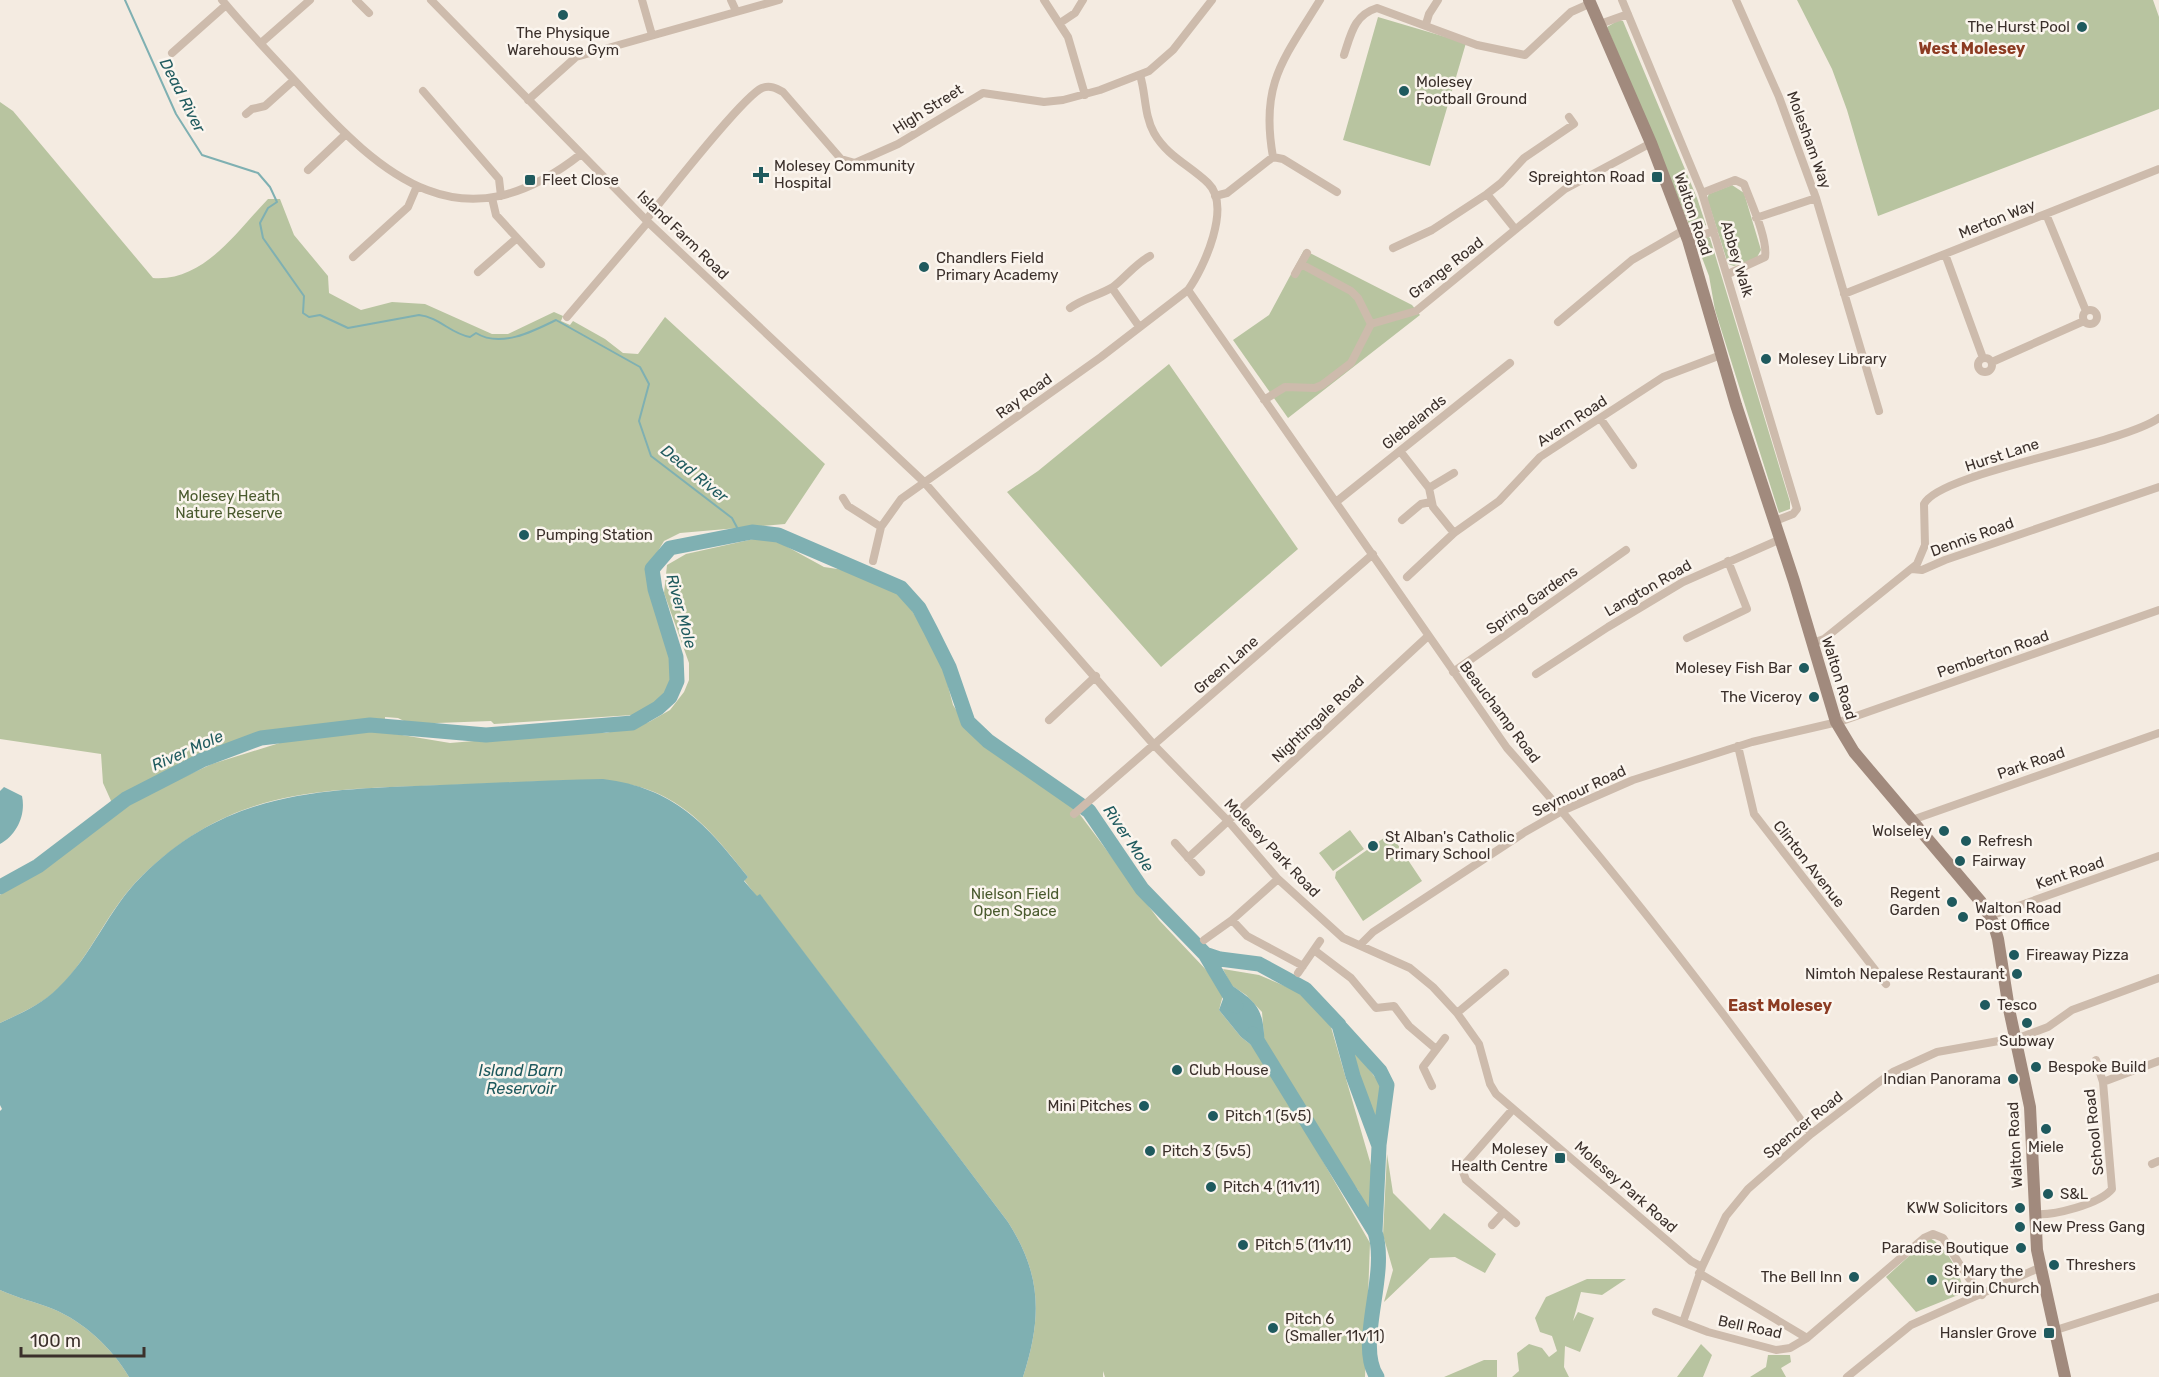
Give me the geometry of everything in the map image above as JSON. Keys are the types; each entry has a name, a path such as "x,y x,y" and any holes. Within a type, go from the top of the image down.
{"main road":[{"name":"Walton Road","path":"1590,1 1651,143 1686,235 1752,456 1781,539 1836,722 1846,741 1990,915 1998,939 2009,1009 2031,1115 2034,1214 2041,1267 2065,1377"}],"street":[{"path":"261,43 310,0"},
{"path":"356,0 369,13"},
{"name":"Island Farm Road","path":"431,0 647,221 924,482"},
{"path":"642,0 652,35"},
{"path":"731,0 736,11"},
{"path":"528,100 576,57 779,0"},
{"path":"1044,0 1060,23 1073,51 1085,95"},
{"path":"1060,23 1075,13 1083,0"},
{"name":"High Street","path":"647,221 744,104 765,87 783,92 841,159 851,164 864,161 898,144 983,93 1044,102 1085,95 1140,75 1165,59 1212,0"},
{"path":"1273,157 1267,113 1272,85 1284,60 1320,0"},
{"path":"1426,24 1428,14 1438,0"},
{"name":"Abbey Walk","path":"1622,0 1702,193 1797,507 1796,513 1775,521"},
{"name":"Molesham Way","path":"1736,0 1777,91 1816,198 1879,411"},
{"path":"1344,55 1353,27 1363,14 1370,10 1384,9 1403,20 1426,24 1494,50 1525,55 1571,12 1590,1"},
{"path":"172,53 224,2 346,134 389,170 417,186 459,198 497,197 523,191 540,183 581,154"},
{"path":"1600,24 1628,14"},
{"path":"1140,75 1153,131 1169,152 1208,183 1215,196 1215,223 1208,252 1198,275 1188,290"},
{"path":"246,114 252,109 265,106 294,80"},
{"path":"423,91 499,179 496,215 541,264"},
{"path":"1393,248 1432,230 1502,183 1524,158 1574,124 1569,117"},
{"path":"308,170 346,134"},
{"name":"Grange Road","path":"1371,324 1416,311 1565,189 1651,143"},
{"path":"1215,196 1227,193 1273,157 1283,159 1337,192"},
{"name":"Merton Way","path":"1844,294 2159,169"},
{"path":"1702,193 1736,180 1740,181 1744,184 1756,218 1766,251 1765,257 1728,274"},
{"path":"353,257 408,207 417,186"},
{"path":"1487,194 1515,229"},
{"path":"1756,218 1816,198"},
{"path":"1992,362 2084,321 2083,315 2086,311 2046,214"},
{"path":"567,317 647,221"},
{"path":"1558,322 1632,260 1686,235 1714,231"},
{"path":"478,272 517,238"},
{"path":"1295,274 1307,252"},
{"path":"1945,254 1983,357 1992,362"},
{"path":"1070,308 1083,298 1112,288 1127,272 1150,256"},
{"path":"1264,400 1285,387 1315,388 1322,386 1351,363 1371,324 1358,298 1351,291 1301,264"},
{"path":"1112,288 1138,325"},
{"name":"Ray Road","path":"873,561 881,527 901,499 1091,364 1138,325 1188,290"},
{"name":"Beauchamp Road","path":"1188,290 1373,554 1427,637 1507,748 1562,811 1699,982 1811,1134"},
{"name":"Avern Road","path":"1407,577 1454,533 1499,501 1540,457 1663,377 1721,355"},
{"path":"1983,357 1978,363 1983,372 1990,371 1992,362"},
{"name":"Glebelands","path":"1336,502 1510,363"},
{"path":"1600,418 1634,465"},
{"name":"Hurst Lane","path":"1912,569 1925,545 1924,504 1934,493 2001,469 2122,434 2159,418"},
{"path":"1400,451 1428,488 1431,502 1454,533"},
{"path":"1428,488 1454,473"},
{"name":"Molesey Park Road","path":"924,482 1154,745 1229,822 1278,879 1343,938 1361,944 1410,968 1433,987 1457,1013 1479,1044 1490,1084 1496,1094 1700,1270 1807,1338"},
{"name":"Dennis Road","path":"1812,643 1824,639 1912,569 1922,570 1945,560 2159,487"},
{"path":"843,498 848,506 881,527"},
{"path":"1402,520 1421,504 1431,502"},
{"name":"Langton Road","path":"1536,674 1674,588 1728,561 1781,539"},
{"name":"Spring Gardens","path":"1453,672 1626,550"},
{"name":"Green Lane","path":"1076,813 1373,554"},
{"path":"1687,638 1747,609 1728,561"},
{"name":"Pemberton Road","path":"1836,722 2159,610"},
{"name":"Nightingale Road","path":"1188,858 1427,637"},
{"path":"1049,720 1096,676"},
{"name":"Seymour Road","path":"1361,944 1373,932 1525,832 1562,811 1633,780 1738,746 1836,722"},
{"name":"Park Road","path":"1912,820 2159,733"},
{"name":"Clinton Avenue","path":"1738,746 1754,814 1886,984"},
{"path":"1175,843 1201,872"},
{"name":"Kent Road","path":"1990,915 2159,856"},
{"path":"1204,940 1232,921 1278,879"},
{"path":"1232,921 1247,936 1301,969 1320,941"},
{"path":"1314,950 1351,978 1376,1008 1394,1006 1409,1026 1436,1049"},
{"path":"1457,1013 1505,973"},
{"name":"Spencer Road","path":"1683,1322 1700,1270 1726,1216 1748,1189 1811,1134 1875,1085 1937,1052 2017,1039 2048,1027 2072,1010 2159,978"},
{"path":"1432,1086 1423,1067 1445,1038"},
{"name":"School Road","path":"2034,1214 2054,1214 2111,1191 2113,1182 2103,1082 2096,1060"},
{"path":"2103,1082 2159,1061"},
{"path":"1513,1109 1465,1164 1463,1172 1466,1180 1516,1223"},
{"path":"1492,1225 1503,1212"},
{"name":"Bell Road","path":"1656,1312 1718,1335 1776,1350 1790,1348 1807,1338 1924,1238 1936,1234 1944,1238 1965,1274 1982,1294"},
{"path":"1847,1377 1911,1325 2041,1267"},
{"path":"2056,1330 2159,1297"}],"green space":[{"path":"1797,0 2153,0 2159,17 2159,109 1878,216 1847,110 1832,69"},
{"name":"Molesey Football Ground","path":"1378,17 1466,43 1430,166 1343,140"},
{"path":"1619,20 1623,21 1697,198 1706,225 1694,232 1607,27"},
{"name":"Molesey Heath Nature Reserve","path":"0,102 13,111 153,278 171,277 188,272 204,263 231,239 268,199 280,199 294,235 328,276 329,293 361,310 392,302 425,304 492,334 508,334 554,312 563,316 561,321 570,325 573,321 605,339 623,353 638,354 665,317 825,464 785,524 680,533 664,541 649,566 654,607 671,655 671,685 657,703 633,715 494,724 491,721 410,724 398,718 385,717 385,720 285,729 253,737 217,751 112,803 103,783 101,754 0,739"},
{"path":"1732,185 1744,193 1761,250 1756,259 1734,266 1728,264 1707,198 1709,194"},
{"path":"1707,236 1710,238 1790,502 1790,509 1779,513 1715,310 1709,276 1696,242"},
{"path":"1304,250 1412,305 1420,315 1288,418 1233,340 1269,315"},
{"path":"1169,364 1298,549 1161,667 1007,492 1038,471"},
{"name":"Nielson Field Open Space","path":"758,538 773,539 824,567 851,571 895,592 910,607 942,663 953,705 972,735 1078,812 1159,920 1210,974 1223,995 1219,1010 1241,1037 1260,1052 1370,1243 1365,1377 1105,1377 1103,1371 1103,1377 1023,1377 1036,1316 1035,1297 1033,1279 1027,1260 1008,1222 760,895 757,897 744,880 748,877 713,835 678,804 636,786 610,781 580,780 342,790 306,794 239,811 207,827 175,848 143,875 120,902 81,961 59,988 23,1012 0,1023 0,895 60,857 138,798 212,764 305,735 366,729 450,743 582,732 606,733 649,722 670,710 684,692 689,680 689,663 664,593 667,565 686,554"},
{"path":"1350,830 1364,849 1333,871 1319,853"},
{"path":"1388,835 1392,836 1422,881 1363,921 1335,878 1336,872"},
{"path":"1223,969 1259,975 1292,989 1310,1000 1331,1027 1375,1179 1371,1217 1358,1190 1332,1156 1265,1048 1262,1012 1246,995 1231,985"},
{"path":"1348,1042 1381,1085 1377,1130"},
{"path":"1387,1154 1393,1193 1430,1230 1444,1213 1496,1254 1485,1273 1455,1257 1430,1258 1384,1302 1393,1270 1383,1235"},
{"path":"1929,1238 1941,1247 1952,1261 1960,1278 1963,1293 1916,1312 1886,1277"},
{"path":"1587,1279 1626,1279 1602,1295 1581,1292 1573,1321 1578,1312 1594,1318 1580,1352 1565,1346 1564,1367 1569,1377 1512,1377 1519,1371 1517,1353 1529,1344 1542,1348 1549,1357 1557,1351 1552,1336 1540,1332 1535,1318 1546,1297"},
{"path":"0,1290 53,1309 76,1321 106,1346 129,1377 0,1377"},
{"path":"1701,1344 1712,1355 1703,1377 1677,1377"},
{"path":"1768,1355 1790,1355 1791,1362 1781,1368 1786,1377 1750,1377 1766,1367"},
{"path":"1484,1360 1497,1360 1497,1377 1444,1377"}],"water":[{"name":"Island Barn Reservoir","path":"603,779 650,791 669,800 703,825 718,841 748,877 744,881 757,896 760,894 1008,1222 1027,1260 1033,1279 1035,1297 1036,1316 1023,1377 129,1377 106,1346 76,1321 53,1309 0,1290 0,1111 2,1109 0,1105 0,1023 38,1004 58,988 81,962 130,889 176,847 210,825 245,810 281,799 318,793 357,789"},
{"path":"4,787 22,796 23,810 15,830 0,844 0,791"},
{"path":"1231,985 1249,998 1259,1010 1265,1048 1260,1052 1241,1037 1219,1010 1227,988"}],"waterway":[{"name":"Dead River","path":"125,0 176,114 202,155 258,173 270,187 277,202 268,208 260,223 263,238 304,296 303,313 309,317 320,315 348,328 419,315 433,319 463,335 470,337 476,333 495,339 516,337 556,320 640,367 649,384 639,421 651,456 732,518 740,533"},
{"name":"River Mole","path":"0,887 38,866 126,799 202,760 261,738 370,725 486,735 632,723 658,708 670,697 677,681 676,657 655,589 652,569 670,548 752,532 778,535 901,588 919,608 931,631 949,667 968,722 988,741 1089,811 1142,889 1205,954 1236,1006"},
{"name":"River Mole","path":"1205,954 1220,959 1259,964 1305,989 1339,1025 1353,1076 1379,1146 1375,1232"},
{"path":"1341,1028 1380,1071 1387,1085 1379,1145"},
{"name":"River Mole","path":"1253,1034 1375,1232 1378,1268 1369,1346 1371,1363 1377,1377"}],"place":[{"name":"The Physique Warehouse Gym","path":"563,15"},
{"name":"The Hurst Pool","path":"2082,27"},
{"name":"Molesey Football Ground","path":"1404,91"},
{"name":"Molesey Community Hospital","path":"761,175"},
{"name":"Spreighton Road","path":"1657,177"},
{"name":"Fleet Close","path":"530,180"},
{"name":"Chandlers Field Primary Academy","path":"924,267"},
{"name":"Molesey Library","path":"1766,359"},
{"name":"Pumping Station","path":"524,535"},
{"name":"Molesey Fish Bar","path":"1804,668"},
{"name":"The Viceroy","path":"1814,697"},
{"name":"Wolseley","path":"1944,831"},
{"name":"Refresh","path":"1966,841"},
{"name":"St Alban's Catholic Primary School","path":"1373,846"},
{"name":"Fairway","path":"1960,861"},
{"name":"Regent Garden","path":"1952,902"},
{"name":"Walton Road Post Office","path":"1963,917"},
{"name":"Fireaway Pizza","path":"2014,955"},
{"name":"Nimtoh Nepalese Restaurant","path":"2017,974"},
{"name":"Tesco","path":"1985,1005"},
{"name":"Subway","path":"2027,1023"},
{"name":"Bespoke Build","path":"2036,1067"},
{"name":"Club House","path":"1177,1070"},
{"name":"Indian Panorama","path":"2013,1079"},
{"name":"Mini Pitches","path":"1144,1106"},
{"name":"Pitch 1 (5v5)","path":"1213,1116"},
{"name":"Miele","path":"2046,1129"},
{"name":"Pitch 3 (5v5)","path":"1150,1151"},
{"name":"Molesey Health Centre","path":"1560,1158"},
{"name":"Pitch 4 (11v11)","path":"1211,1187"},
{"name":"S&L","path":"2048,1194"},
{"name":"KWW Solicitors","path":"2020,1208"},
{"name":"New Press Gang","path":"2020,1227"},
{"name":"Pitch 5 (11v11)","path":"1243,1245"},
{"name":"Paradise Boutique","path":"2021,1248"},
{"name":"Threshers","path":"2054,1265"},
{"name":"The Bell Inn","path":"1854,1277"},
{"name":"St Mary the Virgin Church","path":"1932,1280"},
{"name":"Pitch 6 (Smaller 11v11)","path":"1273,1328"},
{"name":"Hansler Grove","path":"2049,1333"}],"district":[{"name":"West Molesey","path":"1972,48"},
{"name":"East Molesey","path":"1780,1005"}]}
